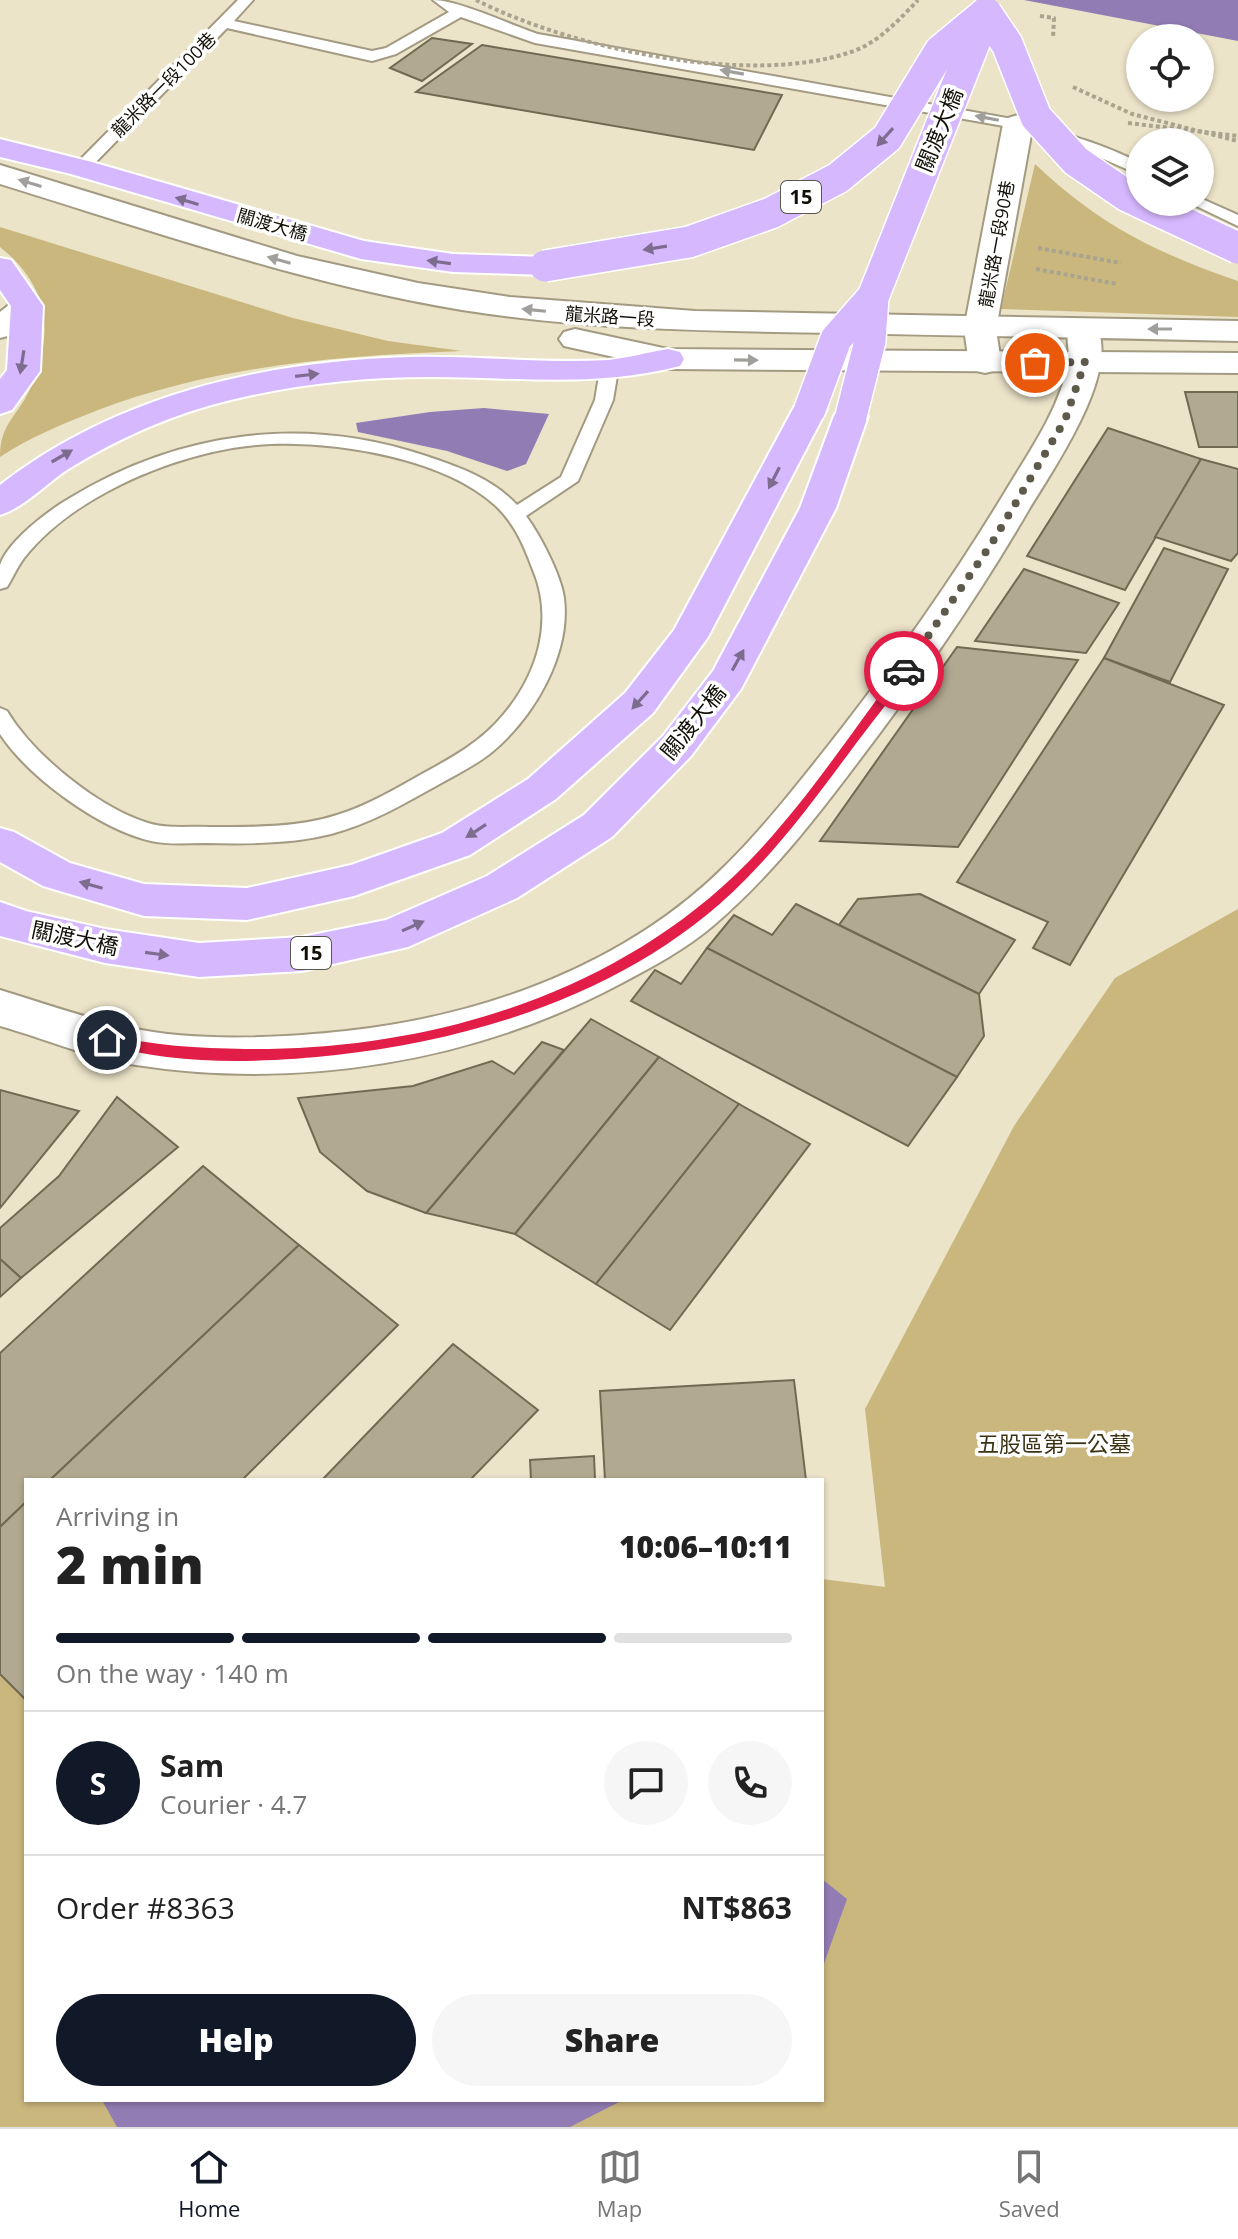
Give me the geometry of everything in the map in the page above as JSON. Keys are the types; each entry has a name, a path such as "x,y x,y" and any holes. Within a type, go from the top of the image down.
{"main road":[{"path":"988,7 1008,47 1017,81 1036,118 1069,154 1147,209 1238,248"},
{"name":"關渡大橋","path":"0,148 81,168 361,250 453,263 545,266 689,242 771,213 838,178 887,138 940,51 988,7"},
{"name":"關渡大橋","path":"0,918 18,926 105,946 199,960 302,954 393,935 502,887 598,826 677,746 728,679 818,508 851,416 870,341 873,297 988,7"},
{"name":"龍米路一段90巷","path":"985,363 980,329 1018,124"},
{"name":"龍米路一段","path":"0,174 326,273 501,307 617,319 980,329 1084,346 1238,363"},
{"name":"龍米路一段","path":"15,210 309,296 473,327 587,340 668,359 985,363 1084,346 1238,331"},
{"path":"0,267 27,306 23,371 0,403"},
{"path":"0,843 57,875 144,900 247,904 354,880 456,844 542,789 639,703 689,637 810,409 836,339 873,297"},
{"path":"0,328 27,306"},
{"path":"0,1008 133,1047 214,1054 294,1055 395,1044 474,1026 563,994 645,951 696,916 739,878 788,825 889,694 992,543 1065,420 1084,346"},
{"path":"0,503 55,460 110,431 192,398 251,384 308,375 408,367 609,370 668,359"}],"lane":[{"name":"龍米路一段100巷","path":"81,168 246,0"},
{"path":"440,0 460,12 535,38 1018,124 1078,142 1126,162"},
{"path":"225,23 372,56 391,51 460,12"},
{"path":"1214,210 1238,221"},
{"path":"517,513 569,481 604,400 609,370"},
{"path":"0,582 7,565 55,515 118,480 175,457 230,443 280,437 351,442 428,461 484,486 517,513 537,550 554,599 550,644 528,700 483,748 390,802 322,827 233,836 147,832 84,801 11,740 0,716"}],"path":[{"path":"476,0 506,17 558,36 696,59 804,63 850,52 893,28 918,0"},
{"path":"1030,15 1054,18 1052,46"},
{"path":"1062,80 1099,103 1163,124 1238,141"},
{"path":"1033,247 1121,263"},
{"path":"1027,268 1117,284"}],"green space":[{"path":"1035,164 1082,204 1129,234 1238,281 1238,317 1001,309"},
{"path":"0,227 293,318 388,341 462,351 323,360 188,382 86,415 35,437 0,457 6,429 29,391 37,370 44,331 38,295 17,262 0,247"},
{"name":"五股區第一公墓","path":"1238,909 1238,2127 0,2127 0,1666 24,1679 24,2102 824,2102 824,1579 885,1587 865,1409 1014,1126 1115,978"}],"shaded area":[{"path":"1024,0 1238,0 1238,41 1214,36 1214,24 1149,24"},
{"path":"484,408 549,414 526,464 507,471 447,451 358,432 356,423 430,412"},
{"path":"824,1881 847,1899 824,1963"},
{"path":"103,2102 619,2102 570,2127 117,2127"}],"building":[{"path":"432,38 472,44 422,81 390,68"},
{"path":"482,45 782,95 754,150 416,92"},
{"path":"1185,392 1238,392 1238,447 1199,447"},
{"path":"1108,428 1201,459 1125,590 1027,556"},
{"path":"1201,459 1238,469 1238,553 1231,561 1155,537"},
{"path":"1164,548 1228,569 1170,682 1104,658"},
{"path":"1024,569 1119,603 1086,653 975,641"},
{"path":"957,647 1078,660 958,847 820,841"},
{"path":"1104,658 1224,705 1070,965 1033,948 1048,922 957,882"},
{"path":"920,894 1015,940 979,994 839,925 858,899"},
{"path":"796,904 979,994 984,1036 957,1077 707,948 734,915 772,935"},
{"path":"707,948 957,1077 908,1146 631,1001 655,970 681,984"},
{"path":"591,1019 659,1057 515,1234 426,1213"},
{"path":"542,1042 564,1050 426,1213 367,1191 320,1152 298,1098 413,1086 492,1061 514,1074"},
{"path":"659,1057 739,1104 596,1284 515,1234"},
{"path":"0,1090 79,1111 0,1208"},
{"path":"117,1097 178,1147 21,1278 0,1259 0,1228 59,1176"},
{"path":"739,1104 810,1144 670,1330 596,1284"},
{"path":"203,1166 299,1245 52,1478 24,1478 24,1504 0,1527 0,1353"},
{"path":"299,1245 398,1325 244,1478 52,1478"},
{"path":"0,1259 21,1278 0,1297"},
{"path":"453,1344 538,1410 472,1478 324,1478"},
{"path":"794,1380 806,1478 605,1478 600,1391"},
{"path":"594,1456 595,1478 531,1478 530,1460"},
{"path":"24,1504 24,1698 0,1674 0,1527"}],"way so far":[{"path":"904,671 992,543 1065,420 1085,362 1035,363"}],"route":[{"path":"107,1040 133,1047 214,1054 294,1055 395,1044 474,1026 563,994 645,951 696,916 739,878 788,825 904,671"}]}
